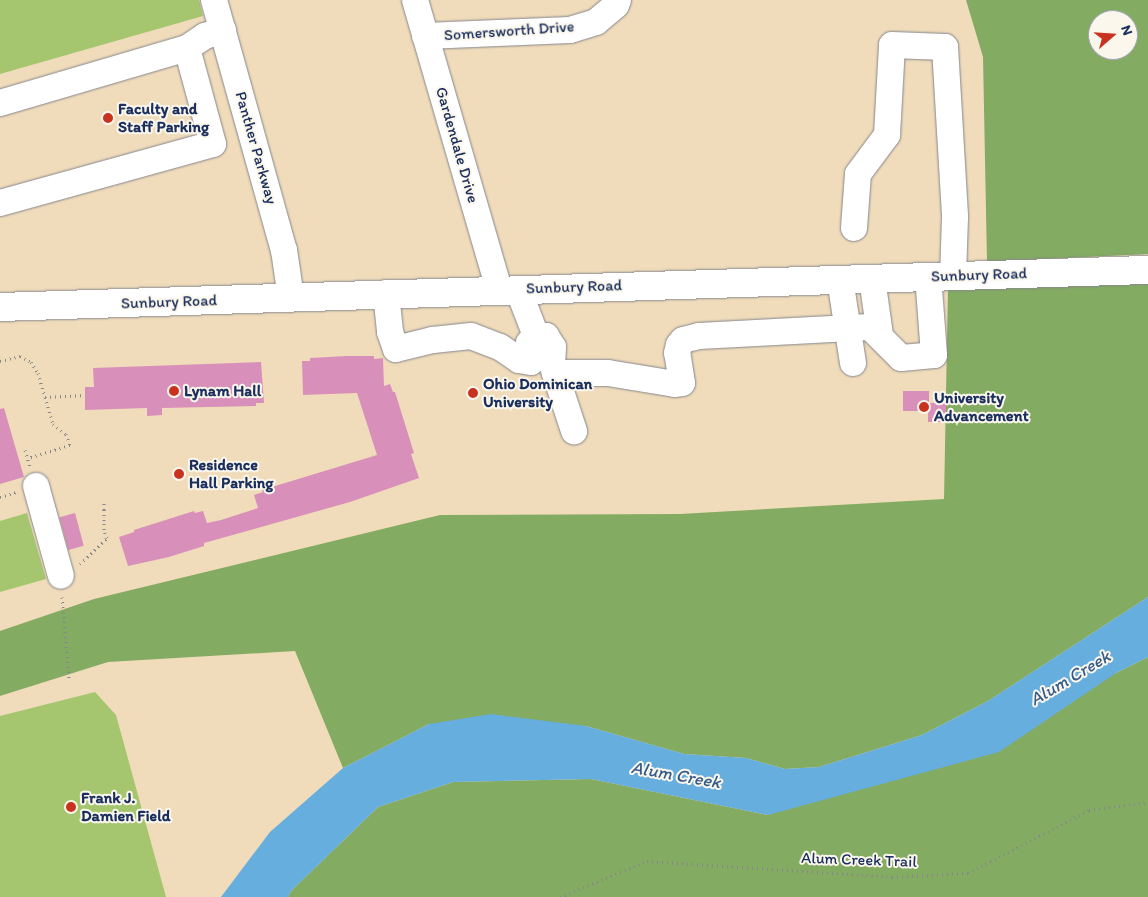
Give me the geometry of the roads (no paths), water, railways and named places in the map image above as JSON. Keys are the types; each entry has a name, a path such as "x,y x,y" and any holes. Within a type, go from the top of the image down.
{"main road":[{"name":"Sunbury Road","path":"0,307 509,289 1148,270"}],"street":[{"name":"Panther Parkway","path":"214,0 284,250 291,298"},
{"name":"Gardendale Drive","path":"414,0 509,289 536,336 546,336 553,347 546,366"},
{"name":"Somersworth Drive","path":"425,36 570,30 596,22 617,3"},
{"path":"0,103 187,48 205,50 224,37"},
{"path":"386,293 390,332 396,349 433,340 471,336 500,348 519,360 546,366 608,373 675,384 682,383 678,353 679,344 683,340 699,336 870,327 880,334 893,352 901,358 934,355 941,276 955,217 945,46 892,45 887,134 858,174 854,228"},
{"path":"0,203 213,144 187,48"},
{"path":"872,278 880,334"},
{"path":"840,279 853,363"},
{"path":"546,366 574,431"},
{"path":"36,486 69,567"}],"water":[{"name":"Alum Creek","path":"1148,597 1148,657 1116,673 999,752 768,815 591,779 453,782 378,807 291,891 288,897 221,897 270,832 343,768 429,724 491,714 586,726 684,754 746,758 785,769 819,767 922,735 988,701"}],"place":[{"name":"Faculty and Staff Parking","path":"108,118"},
{"name":"Lynam Hall","path":"174,391"},
{"name":"Ohio Dominican University","path":"473,393"},
{"name":"University Advancement","path":"924,407"},
{"name":"Residence Hall Parking","path":"179,474"},
{"name":"Frank J. Damien Field","path":"71,807"}]}
